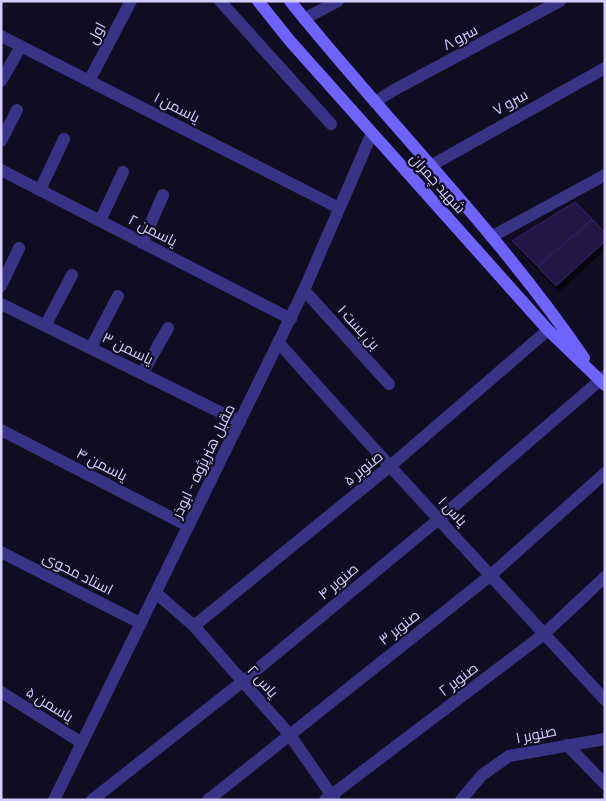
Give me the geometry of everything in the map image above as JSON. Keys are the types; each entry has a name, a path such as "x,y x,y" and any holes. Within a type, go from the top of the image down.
{"main road":[{"name":"شهید چمران","path":"258,1 290,40 548,330 603,380"},
{"name":"شهید چمران","path":"290,1 375,102 432,165 559,321 603,380"}],"street":[{"name":"اول","path":"89,81 131,1"},
{"path":"220,1 331,124"},
{"path":"304,19 338,1"},
{"name":"سرو ۸","path":"375,102 560,1"},
{"name":"یاسمن ۱","path":"1,36 339,208"},
{"path":"1,81 21,46"},
{"name":"سرو ۷","path":"432,165 605,68"},
{"path":"1,141 17,110"},
{"name":"مقبل هنرپژوه - ابوذر","path":"54,800 291,319 372,133"},
{"path":"40,190 64,139"},
{"name":"یاسمن ۲","path":"1,170 291,319"},
{"path":"100,221 123,172"},
{"path":"491,237 605,175"},
{"path":"142,243 163,196"},
{"path":"1,286 20,248"},
{"path":"45,326 72,274"},
{"name":"بن بست ۱","path":"304,290 389,384"},
{"path":"91,348 118,296"},
{"name":"یاسمن ۳","path":"1,304 240,422"},
{"path":"142,374 168,328"},
{"name":"صنوبر ۵","path":"194,626 389,467 548,330"},
{"name":"یاس ۱","path":"279,343 389,467 439,518 605,700"},
{"name":"صنوبر ۴","path":"92,800 242,682 603,380"},
{"name":"یاسمن ۴","path":"1,430 188,526"},
{"name":"صنوبر ۳","path":"208,800 491,575 605,473"},
{"name":"استاد محوی","path":"1,552 140,623"},
{"name":"صنوبر ۲","path":"331,798 544,634 605,577"},
{"name":"یاس ۲","path":"156,593 194,626 289,734 331,798"},
{"name":"یاسمن ۵","path":"1,692 82,743"},
{"name":"صنوبر ۱","path":"461,800 482,776 509,756 605,738"},
{"path":"568,745 605,784"}],"building":[{"path":"575,202 592,219 537,266 512,241"},
{"path":"593,220 605,233 605,241 556,286 538,267"}]}
